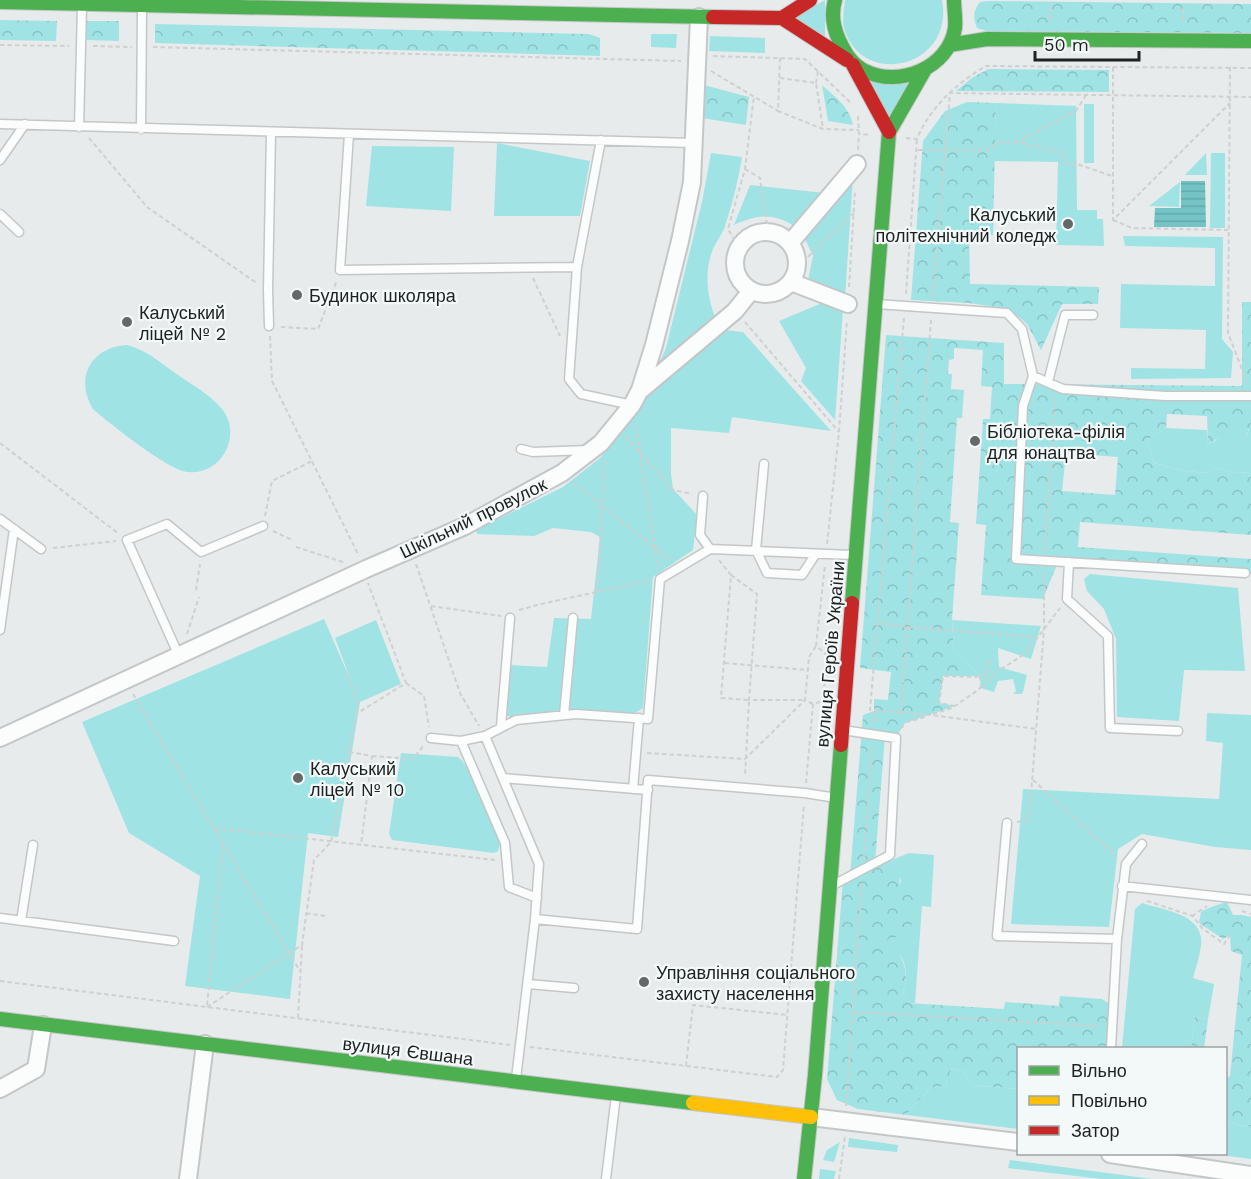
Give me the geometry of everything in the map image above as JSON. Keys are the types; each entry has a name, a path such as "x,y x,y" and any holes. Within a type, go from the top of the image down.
{"main road":[{"path":"782,18 810,0"},
{"path":"835,0 832,19 837,38 883,134"},
{"path":"954,0 956,9 954,29 948,45 987,39 1251,41"},
{"path":"0,2 699,13 782,18 871,73 900,78 910,77 924,71"},
{"name":"вулиця Героїв України","path":"804,1179 811,1117 876,304 883,134 924,71 939,59 948,45"},
{"name":"вулиця Євшана","path":"0,1019 811,1117"}],"street":[{"name":"Шкільний провулок","path":"0,738 366,569 465,526 599,450 636,398 654,345 680,241 692,182 699,13"},
{"path":"790,243 857,164"},
{"path":"768,231 777,233 790,243 795,250 794,275 777,293 768,295 751,291 743,285 734,266 735,256 739,247 751,235 768,231"},
{"path":"794,275 848,304"},
{"path":"636,398 735,311 751,291"},
{"path":"0,1089 36,1069 43,1025"},
{"path":"188,1179 205,1044"},
{"path":"811,1117 1017,1142"},
{"path":"1117,1155 1251,1175"}],"lane":[{"path":"79,127 82,3"},
{"path":"141,129 142,4"},
{"path":"0,124 693,143"},
{"path":"0,160 24,124"},
{"path":"269,326 271,132"},
{"path":"349,134 340,270 577,267"},
{"path":"601,140 577,267 569,379 581,394 636,398"},
{"path":"0,214 19,232"},
{"path":"876,304 1007,314 1022,329 1033,376 1023,406 1016,559 1245,573"},
{"path":"1048,382 1065,315 1093,315"},
{"path":"1033,376 1063,389 1165,396 1251,394"},
{"path":"521,449 533,452 599,450"},
{"path":"764,464 756,550 767,573 802,575 815,555"},
{"path":"703,496 700,535 710,549"},
{"path":"0,519 41,549"},
{"path":"179,656 127,540 167,524 201,552 263,526"},
{"path":"0,630 14,529"},
{"path":"430,738 461,741 484,736 516,720 564,715 648,719 660,579 710,549 856,555"},
{"path":"1069,562 1067,599 1108,636 1110,728 1178,731"},
{"path":"501,726 510,618"},
{"path":"564,715 573,618"},
{"path":"633,789 639,718"},
{"path":"830,886 890,855 896,738 842,730"},
{"path":"484,736 539,864 516,1082"},
{"path":"461,741 505,843 509,887 537,898"},
{"path":"503,778 648,790"},
{"path":"535,919 637,929 648,780 805,793 837,798"},
{"path":"1007,823 997,936 1117,939"},
{"path":"1111,1047 1117,939 1126,864 1142,844"},
{"path":"21,921 33,845"},
{"path":"1122,891 1251,900"},
{"path":"0,918 174,941"},
{"path":"528,984 574,987"},
{"path":"606,1179 616,1094"}],"path":[{"path":"1051,5 1051,22"},
{"path":"0,45 697,62 711,56 805,59 854,107"},
{"path":"778,111 780,58"},
{"path":"697,62 778,111 823,129 859,130"},
{"path":"1036,729 931,715 870,710 917,139 922,127 941,102 971,75 986,66 1251,68"},
{"path":"1113,67 1113,220"},
{"path":"1230,68 1228,333 1251,394"},
{"path":"818,71 816,83 823,129"},
{"path":"780,78 816,83"},
{"path":"1017,142 1076,111 1086,95"},
{"path":"739,247 728,228 745,169 754,96"},
{"path":"1230,97 1251,97"},
{"path":"1113,220 1230,103"},
{"path":"636,753 745,759 806,700 809,657 816,646 839,432 859,134 857,113"},
{"path":"79,127 147,207 268,290"},
{"path":"859,134 883,134"},
{"path":"903,138 917,139"},
{"path":"916,150 987,150 998,142 1017,142 1064,153 1066,164 1077,164 1113,177"},
{"path":"745,169 760,178 768,231"},
{"path":"794,275 854,213"},
{"path":"1113,220 1132,228 1229,230"},
{"path":"528,268 571,358"},
{"path":"340,270 318,329 269,326 272,381 366,569 366,577 405,683 424,696 430,738 413,759 349,752"},
{"path":"735,311 839,432"},
{"path":"1007,823 1029,820 1044,629 1045,561 1055,398 1063,389"},
{"path":"521,608 660,579 640,452 636,398"},
{"path":"616,425 674,490 703,496"},
{"path":"0,443 127,540"},
{"path":"597,592 602,505 599,450"},
{"path":"292,540 263,526 272,481 312,461"},
{"path":"562,473 679,567"},
{"path":"41,549 127,540"},
{"path":"296,547 366,569"},
{"path":"710,549 731,575 757,594 745,759 745,778 752,789"},
{"path":"196,590 201,552"},
{"path":"413,556 460,693 484,736"},
{"path":"731,575 721,698 806,700 813,704 824,701 827,655 816,646"},
{"path":"179,656 199,597"},
{"path":"896,738 904,723 955,706 981,688 997,672 1026,653 1067,599"},
{"path":"431,606 510,618"},
{"path":"878,623 1038,637"},
{"path":"955,706 939,703 943,676 980,676 988,673 989,658"},
{"path":"725,663 808,670"},
{"path":"298,1018 302,945 314,860 331,842 356,714 357,702 346,671"},
{"path":"980,676 981,688"},
{"path":"125,681 300,971"},
{"path":"356,714 405,683"},
{"path":"0,981 777,1077 783,1070 813,704"},
{"path":"839,1179 846,1122 874,711"},
{"path":"361,845 372,756"},
{"path":"1033,780 1126,864"},
{"path":"213,827 507,861"},
{"path":"223,844 207,1007 302,945"},
{"path":"1122,891 1193,916 1202,928 1224,944 1230,935"},
{"path":"306,913 325,916"},
{"path":"686,1066 693,1005 787,1015"},
{"path":"853,1012 1112,1027"}],"green space":[{"path":"825,0 825,36 793,18"},
{"path":"845,0 942,0 942,23 935,41 921,55 905,62 886,64 869,59 854,47 844,28"},
{"path":"980,2 1251,4 1251,33 987,31 977,28 974,17"},
{"path":"0,20 57,21 56,41 0,40"},
{"path":"87,21 119,21 119,41 86,40"},
{"path":"155,24 589,34 600,38 600,56 155,43"},
{"path":"651,34 677,34 676,48 651,47"},
{"path":"710,36 765,38 765,53 709,51"},
{"path":"988,69 1109,70 1109,92 956,91"},
{"path":"869,81 910,84 888,120"},
{"path":"704,85 749,97 746,125 702,118"},
{"path":"822,85 845,107 853,125 828,121"},
{"path":"967,102 996,103 993,235 969,235 970,284 1099,287 1098,304 1062,304 1041,350 1027,324 1009,309 969,303 911,300 923,141 945,111"},
{"path":"996,103 1076,106 1077,210 1097,210 1097,219 1103,219 1104,246 1056,245 1058,162 994,161"},
{"path":"1084,104 1094,104 1094,163 1084,163"},
{"path":"497,143 590,161 580,216 494,216"},
{"path":"372,146 454,147 451,211 366,206"},
{"path":"711,153 742,157 727,220 713,249 708,266 708,292 715,317 658,366 666,348 702,202"},
{"path":"1206,153 1207,175 1185,175"},
{"path":"1211,153 1225,153 1225,228 1210,228"},
{"path":"853,177 845,298 807,285 813,256 804,237"},
{"path":"1180,182 1179,207 1149,206"},
{"path":"750,185 825,193 798,229 790,223 767,216 734,225"},
{"path":"1123,236 1223,237 1222,339 1233,352 1231,378 1131,379 1131,368 1205,369 1206,330 1120,328 1121,284 1215,286 1215,248 1125,246"},
{"path":"1242,302 1251,302 1251,437 1246,438 1249,429 1245,427 1241,434 1226,432 1208,444 1207,416 1167,414 1166,428 1147,440 1154,463 1186,471 1208,473 1213,467 1236,473 1251,472 1251,535 1080,522 1078,547 1251,559 1251,574 1058,562 1043,599 981,595 986,525 976,524 983,419 990,419 992,387 981,386 983,350 954,348 954,359 949,360 948,374 952,374 951,389 964,390 962,418 957,418 950,522 959,523 952,620 954,649 980,676 943,676 939,703 955,706 905,723 898,734 885,736 875,862 892,860 899,874 900,886 915,899 910,935 889,938 885,945 901,947 899,953 906,977 903,992 908,1003 1004,1009 1005,1002 1059,1006 1060,996 1102,999 1113,1006 1111,1047 1017,1047 1017,1089 972,1085 964,1072 952,1068 950,1073 957,1078 956,1081 947,1080 945,1086 931,1088 907,1115 858,1109 837,1100 827,1079 843,880 850,876 863,715 874,711 874,699 888,700 891,672 860,668 886,335 1004,343 1004,384 1242,386","holes":["1066,453 1118,457 1115,495 1062,491"]},
{"path":"822,303 843,310 835,420 801,381 806,368 779,321"},
{"path":"724,330 743,332 831,431 732,417 729,433 671,428 673,489 697,515 693,550 653,577 643,708 627,718 576,714 516,720 502,713 506,665 547,667 554,618 591,619 600,537 591,532 553,528 534,536 477,534 476,530 563,487 600,458 622,432 644,395"},
{"path":"127,345 154,358 207,395 222,409 228,419 230,430 229,441 219,461 200,472 179,470 139,445 93,409 85,386 89,366 104,351"},
{"path":"1245,427 1249,429 1246,437 1251,437 1251,472 1236,473 1213,467 1208,473 1186,471 1154,463 1147,440 1166,428 1207,430 1208,444 1215,441 1223,432"},
{"path":"1090,574 1238,588 1245,671 1184,670 1179,721 1117,717 1116,639 1104,609 1087,591 1084,579"},
{"path":"324,619 351,681 335,638 376,620 401,684 360,702 338,837 308,833 290,999 185,986 200,876 129,833 82,722"},
{"path":"952,620 1041,626 1031,659 998,648 999,667 1027,675 1021,694 1013,694 1016,691 1013,679 998,681 994,692 981,688 980,676 954,649"},
{"path":"1207,713 1251,715 1251,850 1215,847 1142,834 1118,849 1109,927 1011,924 1023,789 1219,799 1223,743 1206,741"},
{"path":"401,753 458,757 469,772 481,797 500,844 498,851 494,853 392,840 389,834"},
{"path":"909,853 934,855 931,907 922,906 915,1003 908,1003 903,992 906,972 904,962 897,952 884,945 889,938 901,881 892,860"},
{"path":"1227,902 1233,915 1251,917 1251,1127 1236,1125 1227,1120 1227,1078 1230,1076 1242,955 1231,951 1230,935 1223,939 1199,923 1201,912"},
{"path":"1142,903 1181,915 1196,926 1200,935 1201,945 1193,978 1214,984 1208,1019 1195,1017 1191,1047 1122,1047 1135,909"},
{"path":"1195,1017 1208,1019 1204,1047 1191,1047"},
{"path":"952,1068 964,1072 972,1085 1017,1089 1017,1129 907,1115 931,1088 945,1086"},
{"path":"1227,1120 1236,1125 1251,1127 1251,1159 1220,1155 1227,1155"},
{"path":"849,1138 898,1145 897,1152 848,1147"},
{"path":"840,1142 834,1162 823,1160 827,1150"},
{"path":"1010,1160 1152,1179 1102,1179 1008,1168"},
{"path":"820,1169 836,1171 834,1179 819,1179"}],"shaded area":[{"path":"1181,181 1205,181 1206,227 1154,227 1155,208 1181,208"}],"traffic: fast":[{"path":"835,0 834,25 849,58 865,71 878,76 893,77 920,71 933,64 943,54 951,42 955,28 954,0"},
{"path":"0,2 713,17"},
{"path":"949,45 987,39 1251,41"},
{"path":"852,603 889,132 924,71"},
{"path":"804,1179 815,1075 841,745"},
{"path":"0,1019 693,1103"}],"traffic: slow":[{"path":"693,1103 811,1117"}],"traffic: jam":[{"path":"782,18 810,0"},
{"path":"713,17 782,18 847,60"},
{"path":"853,65 889,132"},
{"path":"841,745 852,603"}],"place":[{"name":"Калуський політехнічний коледж","path":"1068,224"},
{"name":"Будинок школяра","path":"297,295"},
{"name":"Калуський ліцей № 2","path":"127,322"},
{"name":"Бібліотека-філія для юнацтва","path":"975,441"},
{"name":"Калуський ліцей № 10","path":"298,778"},
{"name":"Управління соціального захисту населення","path":"644,982"}]}
